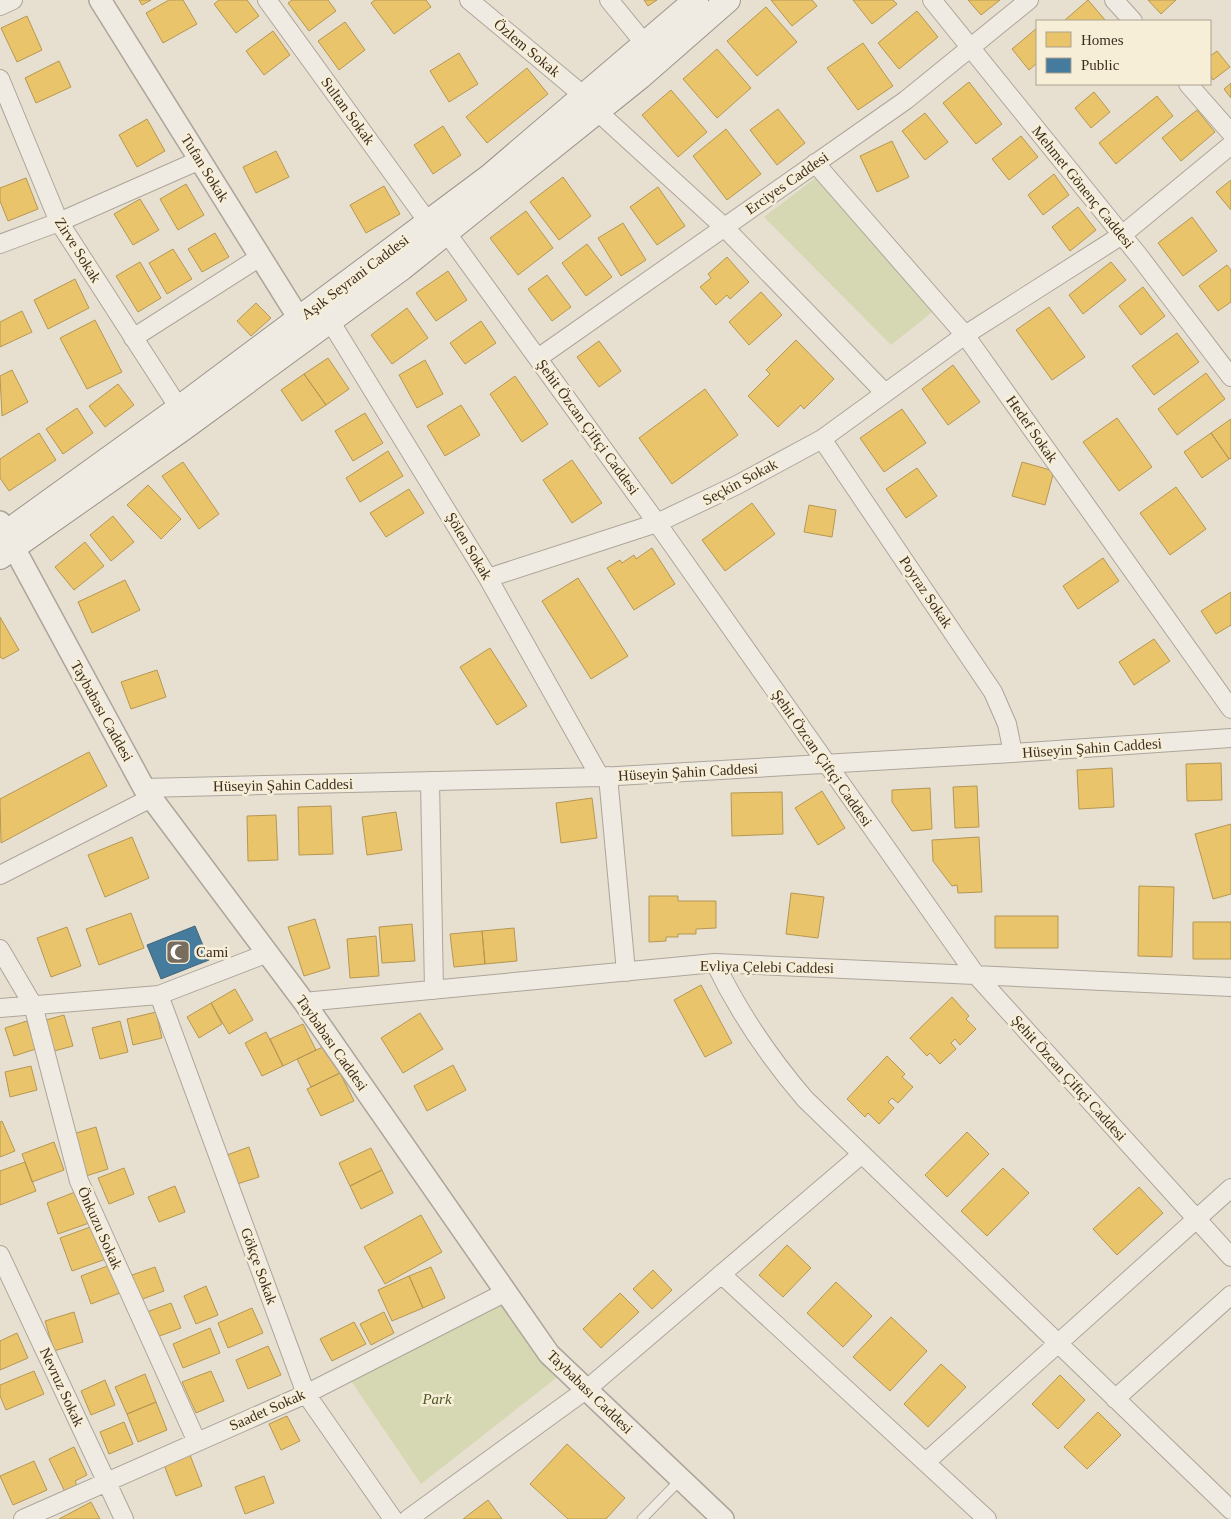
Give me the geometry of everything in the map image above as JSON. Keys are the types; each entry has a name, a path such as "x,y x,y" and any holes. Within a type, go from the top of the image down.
{"main road":[{"name":"Aşık Seyrani Caddesi","path":"4,540 179,408 304,327 437,227 490,176 590,104 645,44 696,0"},
{"path":"590,104 728,0"},
{"path":"4,540 304,327"}],"street":[{"path":"0,6 13,0"},
{"name":"Tufan Sokak","path":"100,0 304,327"},
{"name":"Sultan Sokak","path":"267,0 437,227"},
{"name":"Özlem Sokak","path":"469,0 590,104 724,227 884,392"},
{"path":"609,0 645,44"},
{"name":"Mehmet Gönenç Caddesi","path":"932,0 1122,235 1231,377"},
{"name":"Erciyes Caddesi","path":"538,358 906,100 1029,0"},
{"path":"1114,0 1132,20"},
{"name":"Zirve Sokak","path":"0,79 59,222 179,408"},
{"path":"1189,85 1231,133"},
{"name":"Seçkin Sokak","path":"488,578 658,523 737,485 822,439 884,392 965,335 1122,235 1231,145"},
{"path":"0,244 59,222 200,160"},
{"name":"Hedef Sokak","path":"816,163 965,335 1231,709"},
{"name":"Şehit Özcan Çiftçi Caddesi","path":"437,227 538,358 658,523 976,975 1231,1257"},
{"path":"133,338 260,257"},
{"name":"Şölen Sokak","path":"325,312 488,578 604,777"},
{"name":"Poyraz Sokak","path":"822,439 993,692 1007,724 1013,754"},
{"name":"Taybabası Caddesi","path":"4,540 148,793 304,1002 550,1354 723,1519"},
{"name":"Hüseyin Şahin Caddesi","path":"148,793 430,781 604,777 1013,754 1231,738"},
{"path":"604,777 626,972"},
{"path":"430,781 434,990"},
{"path":"0,876 148,793"},
{"name":"Önkuzu Sokak","path":"0,949 33,1005 79,1181 197,1442"},
{"path":"0,1008 159,995 268,953"},
{"path":"715,963 743,1018 782,1072 805,1099 1231,1510"},
{"name":"Evliya Çelebi Caddesi","path":"304,1002 715,963 1231,987"},
{"name":"Gökçe Sokak","path":"159,995 306,1394 393,1519"},
{"path":"408,1519 587,1389 862,1154"},
{"path":"926,1462 1231,1188"},
{"name":"Nevruz Sokak","path":"1,1261 124,1519"},
{"path":"721,1274 987,1519"},
{"name":"Saadet Sokak","path":"23,1519 306,1394 506,1292"},
{"path":"1115,1399 1231,1294"}],"lane":[{"path":"642,1519 681,1479"}],"green space":[{"path":"831,166 945,302 891,345 764,217"},
{"name":"Park","path":"509,1300 565,1371 421,1484 349,1378"}],"building: Homes":[{"path":"139,0 151,0 142,5"},
{"path":"169,0 183,0 197,24 163,43 146,13"},
{"path":"219,0 247,0 259,16 236,33 214,4"},
{"path":"292,0 328,0 336,11 309,31 288,3"},
{"path":"375,0 426,0 431,7 394,34 371,3"},
{"path":"644,0 657,0 648,6"},
{"path":"771,0 812,0 817,6 792,26"},
{"path":"853,0 893,0 897,4 872,24"},
{"path":"968,0 1000,0 981,15"},
{"path":"1088,0 1105,20 1065,20"},
{"path":"1148,0 1176,0 1161,14"},
{"path":"766,7 797,42 757,76 727,41"},
{"path":"917,11 938,37 899,69 878,43"},
{"path":"27,16 42,50 17,62 1,28"},
{"path":"345,22 365,50 339,70 318,41"},
{"path":"1036,29 1036,64 1029,70 1012,49"},
{"path":"273,31 290,55 264,75 246,51"},
{"path":"863,43 893,86 858,110 827,68"},
{"path":"717,49 751,88 717,118 683,79"},
{"path":"1217,51 1230,67 1213,80 1211,77 1211,55"},
{"path":"459,53 478,84 449,102 430,71"},
{"path":"59,61 71,87 36,103 25,78"},
{"path":"527,68 548,94 487,143 466,117"},
{"path":"969,82 1002,124 976,144 943,103"},
{"path":"1231,83 1231,98 1224,89"},
{"path":"671,90 707,132 678,157 642,115"},
{"path":"1094,92 1110,112 1091,128 1075,108"},
{"path":"1157,96 1173,116 1116,164 1099,143"},
{"path":"778,109 805,143 777,165 750,130"},
{"path":"1197,110 1215,132 1181,161 1162,138"},
{"path":"925,113 948,142 925,160 902,131"},
{"path":"147,119 165,151 137,167 119,135"},
{"path":"443,126 461,155 433,174 414,145"},
{"path":"726,129 761,174 727,200 693,156"},
{"path":"1021,136 1038,157 1009,180 992,159"},
{"path":"892,141 909,177 877,192 860,156"},
{"path":"276,151 289,177 256,193 243,167"},
{"path":"1054,174 1069,195 1043,215 1028,195"},
{"path":"563,177 591,216 559,240 530,202"},
{"path":"26,178 38,209 8,221 0,201 0,188"},
{"path":"1231,180 1231,210 1216,192"},
{"path":"186,184 204,215 178,230 160,199"},
{"path":"384,186 400,214 366,233 350,205"},
{"path":"658,187 685,226 657,245 630,207"},
{"path":"140,199 159,230 133,245 114,214"},
{"path":"1078,207 1096,230 1070,251 1052,227"},
{"path":"526,211 553,248 518,275 490,238"},
{"path":"1192,217 1217,251 1183,276 1158,243"},
{"path":"623,223 646,260 621,276 598,238"},
{"path":"215,233 229,257 202,272 188,249"},
{"path":"587,244 612,277 586,296 562,263"},
{"path":"173,249 192,279 167,294 149,263"},
{"path":"727,257 749,282 730,299 727,295 716,305 700,287 711,278 708,274"},
{"path":"140,262 161,298 138,312 116,276"},
{"path":"1111,262 1126,280 1083,314 1069,295"},
{"path":"1227,265 1231,270 1231,302 1218,311 1199,286"},
{"path":"448,271 467,300 436,321 416,293"},
{"path":"547,275 571,307 552,321 528,289"},
{"path":"75,279 89,308 48,329 34,300"},
{"path":"1143,287 1165,316 1141,335 1119,306"},
{"path":"761,292 782,315 749,345 729,322"},
{"path":"256,303 271,318 251,336 237,321"},
{"path":"1049,307 1085,357 1052,380 1016,330"},
{"path":"407,308 428,338 392,364 371,335"},
{"path":"22,311 32,332 0,347 0,322"},
{"path":"95,320 122,372 87,389 60,338"},
{"path":"481,321 496,343 465,364 450,343"},
{"path":"1177,333 1199,362 1154,395 1132,366"},
{"path":"796,340 834,379 804,409 801,405 778,427 748,396 770,374 766,370"},
{"path":"599,341 621,371 599,387 577,357"},
{"path":"328,358 349,389 326,405 304,374"},
{"path":"425,360 443,394 417,408 399,375"},
{"path":"953,365 980,402 948,425 922,389"},
{"path":"12,370 28,402 2,416 0,376"},
{"path":"1206,373 1225,399 1177,435 1158,409"},
{"path":"304,374 326,405 302,421 281,390"},
{"path":"515,376 548,424 522,442 490,394"},
{"path":"118,384 134,405 105,427 89,406"},
{"path":"705,389 738,435 672,484 639,438"},
{"path":"461,405 480,435 445,456 427,426"},
{"path":"77,408 93,433 63,454 46,429"},
{"path":"902,409 926,443 884,472 860,438"},
{"path":"365,413 383,443 353,461 335,431"},
{"path":"1117,418 1152,467 1119,491 1083,442"},
{"path":"1231,419 1231,458 1229,459 1211,433"},
{"path":"39,433 56,460 9,491 0,478 0,459"},
{"path":"1211,433 1229,459 1202,478 1184,452"},
{"path":"388,451 403,476 360,502 346,478"},
{"path":"572,460 602,503 572,523 543,480"},
{"path":"183,462 219,514 199,529 162,476"},
{"path":"1022,462 1054,471 1045,505 1012,496"},
{"path":"917,468 937,496 906,518 886,489"},
{"path":"148,485 181,519 161,539 127,505"},
{"path":"1176,487 1206,529 1170,555 1140,513"},
{"path":"409,489 424,513 386,537 370,513"},
{"path":"752,503 775,534 725,571 702,540"},
{"path":"809,505 836,510 832,537 804,532"},
{"path":"113,516 134,542 111,561 90,535"},
{"path":"85,542 104,566 74,590 55,567"},
{"path":"652,548 675,584 634,610 607,568 620,560 622,563 634,555 636,559"},
{"path":"1103,558 1119,581 1078,609 1063,586"},
{"path":"578,578 628,656 591,679 542,601"},
{"path":"125,580 140,610 92,633 78,602"},
{"path":"1231,592 1231,625 1216,634 1201,611"},
{"path":"0,617 19,650 3,659 0,657"},
{"path":"1154,639 1170,661 1134,685 1119,662"},
{"path":"490,648 527,706 497,725 460,667"},
{"path":"157,670 166,697 131,709 121,682"},
{"path":"89,752 107,786 1,843 0,799"},
{"path":"1221,763 1222,800 1187,801 1186,764"},
{"path":"1112,768 1114,807 1079,809 1077,770"},
{"path":"977,786 979,827 955,828 953,787"},
{"path":"930,788 932,829 912,831 892,802 892,790"},
{"path":"822,791 845,828 818,845 795,808"},
{"path":"782,792 783,834 732,836 731,793"},
{"path":"592,798 597,838 561,843 556,803"},
{"path":"331,806 333,854 299,855 298,807"},
{"path":"396,812 402,850 367,855 362,817"},
{"path":"276,815 278,860 248,861 247,816"},
{"path":"1231,824 1231,894 1213,899 1195,834"},
{"path":"132,837 149,878 105,897 88,855"},
{"path":"979,837 982,892 958,893 957,885 952,886 933,861 932,840"},
{"path":"1139,886 1174,887 1172,957 1138,956"},
{"path":"791,893 824,897 818,938 786,934"},
{"path":"649,896 678,896 678,901 716,901 716,928 696,929 696,934 678,934 678,937 666,937 666,941 649,942"},
{"path":"131,913 144,948 99,965 86,929"},
{"path":"995,916 1058,916 1058,948 995,948"},
{"path":"315,919 330,968 304,976 288,927"},
{"path":"1193,922 1231,922 1231,959 1193,959"},
{"path":"412,924 415,961 382,963 379,927"},
{"path":"67,927 81,966 51,977 37,938"},
{"path":"514,928 517,961 485,964 482,931"},
{"path":"482,931 485,964 454,967 450,934"},
{"path":"376,936 379,976 350,978 347,939"},
{"path":"701,985 732,1043 705,1057 674,1000"},
{"path":"235,989 253,1020 229,1034 211,1003"},
{"path":"952,997 969,1016 966,1019 976,1029 960,1045 955,1039 951,1043 956,1049 940,1064 930,1053 927,1056 910,1038"},
{"path":"211,1003 222,1024 199,1038 187,1017"},
{"path":"156,1012 162,1038 133,1045 127,1019"},
{"path":"420,1013 443,1049 403,1073 381,1038"},
{"path":"64,1015 73,1046 54,1051 46,1020"},
{"path":"27,1021 36,1049 14,1056 5,1028"},
{"path":"120,1021 128,1052 100,1059 92,1028"},
{"path":"303,1024 316,1050 283,1066 270,1039"},
{"path":"266,1032 283,1066 262,1076 245,1043"},
{"path":"327,1045 340,1073 311,1087 297,1059"},
{"path":"887,1056 905,1074 902,1077 913,1087 898,1103 892,1098 888,1102 894,1108 879,1124 868,1113 865,1117 847,1099"},
{"path":"453,1065 466,1090 427,1111 414,1086"},
{"path":"31,1066 37,1090 10,1097 5,1072"},
{"path":"340,1073 354,1101 321,1116 307,1089"},
{"path":"2,1121 15,1151 0,1157 0,1122"},
{"path":"96,1127 108,1169 86,1176 73,1134"},
{"path":"967,1132 989,1154 947,1197 925,1175"},
{"path":"54,1142 64,1170 32,1182 22,1154"},
{"path":"249,1147 259,1177 234,1185 224,1156"},
{"path":"371,1148 382,1170 350,1186 339,1163"},
{"path":"25,1162 36,1191 0,1205 0,1171"},
{"path":"124,1168 134,1194 109,1204 98,1178"},
{"path":"1003,1168 1029,1193 987,1236 961,1211"},
{"path":"382,1170 393,1193 361,1209 350,1186"},
{"path":"175,1186 185,1212 159,1222 148,1197"},
{"path":"1139,1187 1163,1213 1117,1255 1093,1229"},
{"path":"80,1190 92,1222 58,1234 47,1203"},
{"path":"421,1215 442,1252 385,1284 364,1247"},
{"path":"93,1226 106,1259 72,1271 60,1238"},
{"path":"787,1245 811,1268 783,1297 759,1275"},
{"path":"110,1265 120,1293 91,1304 81,1276"},
{"path":"155,1267 164,1291 140,1300 132,1275"},
{"path":"431,1267 445,1298 423,1308 409,1276"},
{"path":"653,1270 672,1290 652,1309 633,1289"},
{"path":"409,1276 423,1308 392,1321 378,1290"},
{"path":"836,1282 872,1316 843,1347 807,1313"},
{"path":"206,1286 218,1315 196,1324 184,1296"},
{"path":"620,1293 639,1312 601,1348 583,1329"},
{"path":"171,1303 181,1328 157,1337 147,1312"},
{"path":"252,1308 263,1333 228,1348 218,1323"},
{"path":"74,1312 83,1342 54,1351 45,1321"},
{"path":"384,1312 394,1333 371,1345 360,1324"},
{"path":"891,1317 927,1351 890,1391 853,1357"},
{"path":"354,1322 366,1344 332,1361 320,1339"},
{"path":"210,1328 220,1353 183,1368 173,1344"},
{"path":"17,1333 28,1358 0,1370 0,1341"},
{"path":"268,1346 281,1375 248,1389 236,1360"},
{"path":"941,1364 966,1387 928,1427 904,1404"},
{"path":"34,1371 44,1394 6,1410 0,1396 0,1385"},
{"path":"211,1371 224,1401 196,1413 182,1382"},
{"path":"145,1374 156,1402 127,1414 115,1387"},
{"path":"1060,1375 1085,1400 1058,1429 1032,1404"},
{"path":"105,1380 115,1405 91,1415 81,1391"},
{"path":"156,1402 167,1430 138,1442 127,1414"},
{"path":"1098,1412 1121,1435 1087,1469 1064,1447"},
{"path":"287,1416 300,1441 281,1450 269,1424"},
{"path":"124,1422 133,1444 109,1454 100,1432"},
{"path":"567,1444 625,1498 606,1519 568,1519 530,1484"},
{"path":"74,1447 87,1475 75,1481 77,1486 65,1492 49,1459"},
{"path":"190,1455 202,1486 176,1496 164,1465"},
{"path":"34,1461 47,1490 13,1505 0,1476"},
{"path":"264,1476 274,1503 245,1514 235,1487"},
{"path":"488,1500 502,1519 463,1519"},
{"path":"91,1502 100,1519 59,1519"}],"building: Public":[{"name":"Cami","path":"195,926 209,960 161,979 147,945"}],"place":[{"name":"Cami","path":"178,952"}]}
